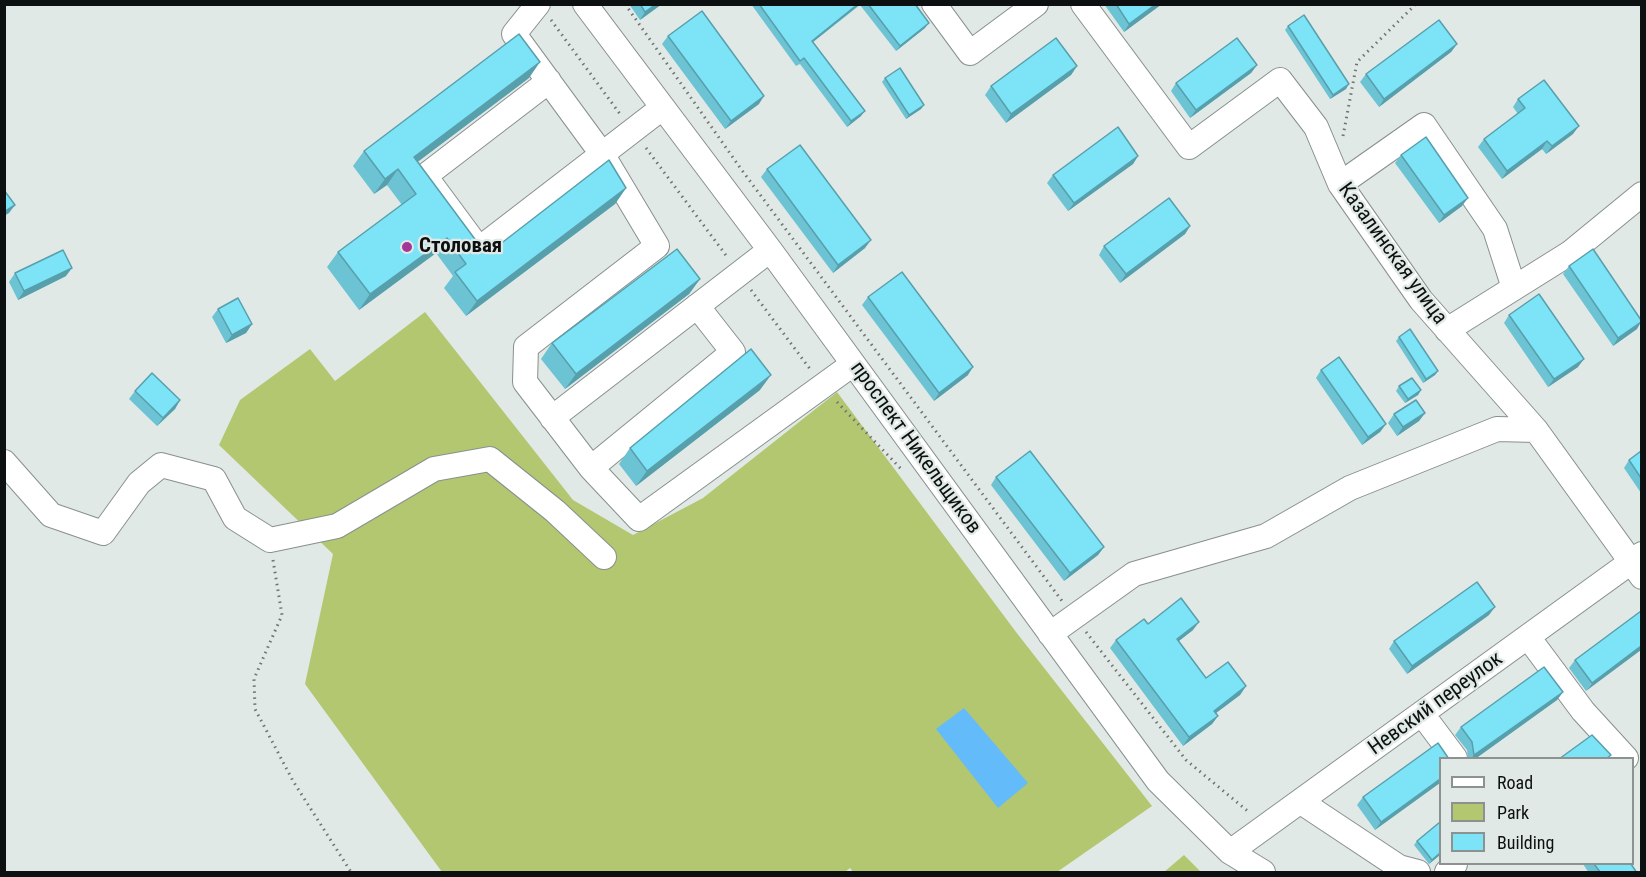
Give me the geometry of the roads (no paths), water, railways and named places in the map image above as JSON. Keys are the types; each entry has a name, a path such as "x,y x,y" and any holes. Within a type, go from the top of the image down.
{"street":[{"name":"проспект Никельщиков","path":"585,4 770,250 1158,781 1230,852 1263,873"},
{"path":"934,4 970,53 1036,4"},
{"name":"Казалинская улица","path":"1083,4 1189,147 1280,80 1316,127 1340,184 1421,300 1536,430 1638,565"},
{"path":"542,9 514,34 602,154 657,246 526,347 525,382 591,468 639,519 853,364"},
{"path":"549,81 425,176 478,249 662,108"},
{"path":"1340,184 1425,125 1495,229 1514,288"},
{"path":"1447,330 1570,253 1641,194"},
{"path":"552,418 770,250"},
{"path":"591,468 733,352 697,306"},
{"path":"1050,634 1134,574 1266,536 1350,488 1497,429 1536,430"},
{"path":"4,462 51,515 103,533 139,483 161,465 214,479 235,518 270,540 337,526 434,470 490,459 555,512 604,557"},
{"name":"Невский переулок","path":"1230,852 1528,637 1638,565"},
{"path":"1528,637 1583,711 1624,757"},
{"path":"1422,714 1454,757"},
{"path":"1301,802 1400,867 1418,873"}],"water":[{"path":"964,708 1028,783 998,808 936,729"}],"place":[{"name":"Столовая","path":"407,247"}]}
